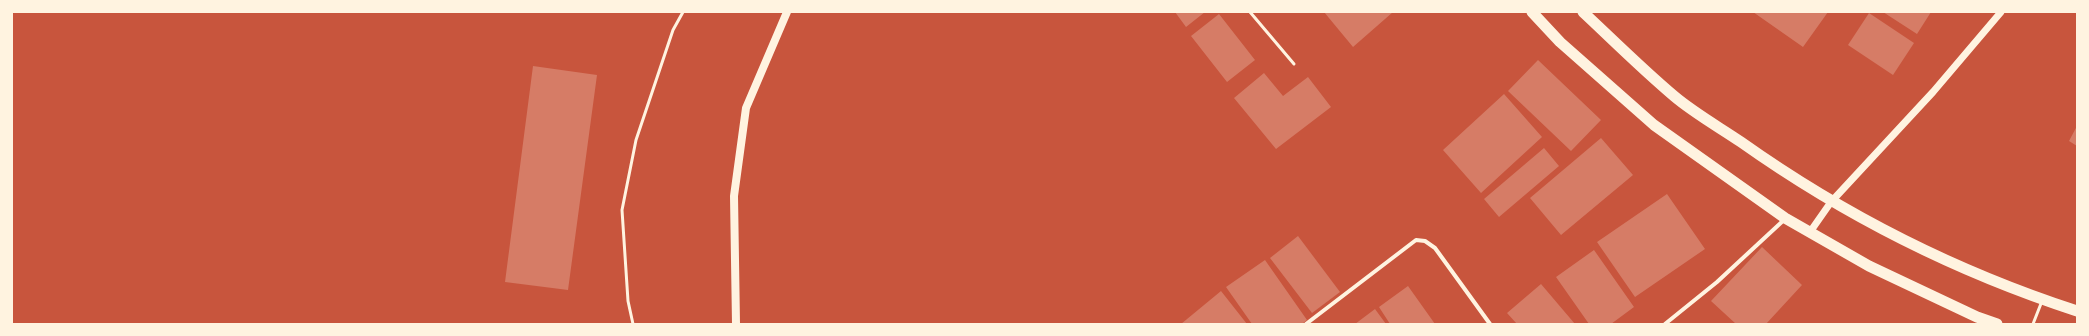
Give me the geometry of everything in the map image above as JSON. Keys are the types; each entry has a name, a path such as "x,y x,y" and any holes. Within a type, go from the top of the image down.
{"highway":[{"path":"1532,12 1560,42 1654,125 1785,218 1869,266 1977,317 1997,324"},
{"path":"1582,12 1674,97 1782,172 1831,202 1914,246 2042,299 2077,311"}],"main road":[{"path":"736,324 734,196 746,108 786,12"}],"street":[{"path":"1810,232 1831,202 1933,92 2001,12"},
{"path":"1665,324 1717,282 1785,218"},
{"path":"1306,324 1416,240 1425,241 1435,248 1490,324"}],"lane":[{"path":"633,324 628,301 622,210 636,140 673,30 683,12"},
{"path":"1250,12 1294,64"},
{"path":"2033,324 2042,299"}],"building":[{"path":"1175,12 1205,12 1186,27"},
{"path":"1324,12 1393,12 1353,47"},
{"path":"1753,12 1828,12 1803,47"},
{"path":"1883,12 1931,12 1917,34"},
{"path":"1869,13 1914,43 1893,75 1848,45"},
{"path":"1219,14 1255,60 1227,82 1191,36"},
{"path":"1538,60 1601,120 1571,151 1508,91"},
{"path":"533,66 597,75 568,290 505,282"},
{"path":"1264,73 1283,96 1308,77 1331,107 1276,149 1234,98"},
{"path":"1504,94 1542,137 1481,193 1443,150"},
{"path":"2077,126 2077,146 2069,141"},
{"path":"1601,138 1633,175 1561,235 1530,198"},
{"path":"1544,148 1559,166 1499,217 1484,199"},
{"path":"1667,194 1705,249 1635,297 1597,242"},
{"path":"1298,236 1340,292 1312,313 1270,258"},
{"path":"1762,247 1802,285 1766,324 1736,324 1711,301"},
{"path":"1594,250 1634,307 1611,324 1589,324 1556,277"},
{"path":"1265,260 1307,320 1302,324 1252,324 1226,287"},
{"path":"1541,284 1575,324 1517,324 1507,313"},
{"path":"1408,286 1435,324 1390,324 1379,307"},
{"path":"1221,291 1247,324 1181,324"},
{"path":"1375,309 1386,324 1355,324"}]}
